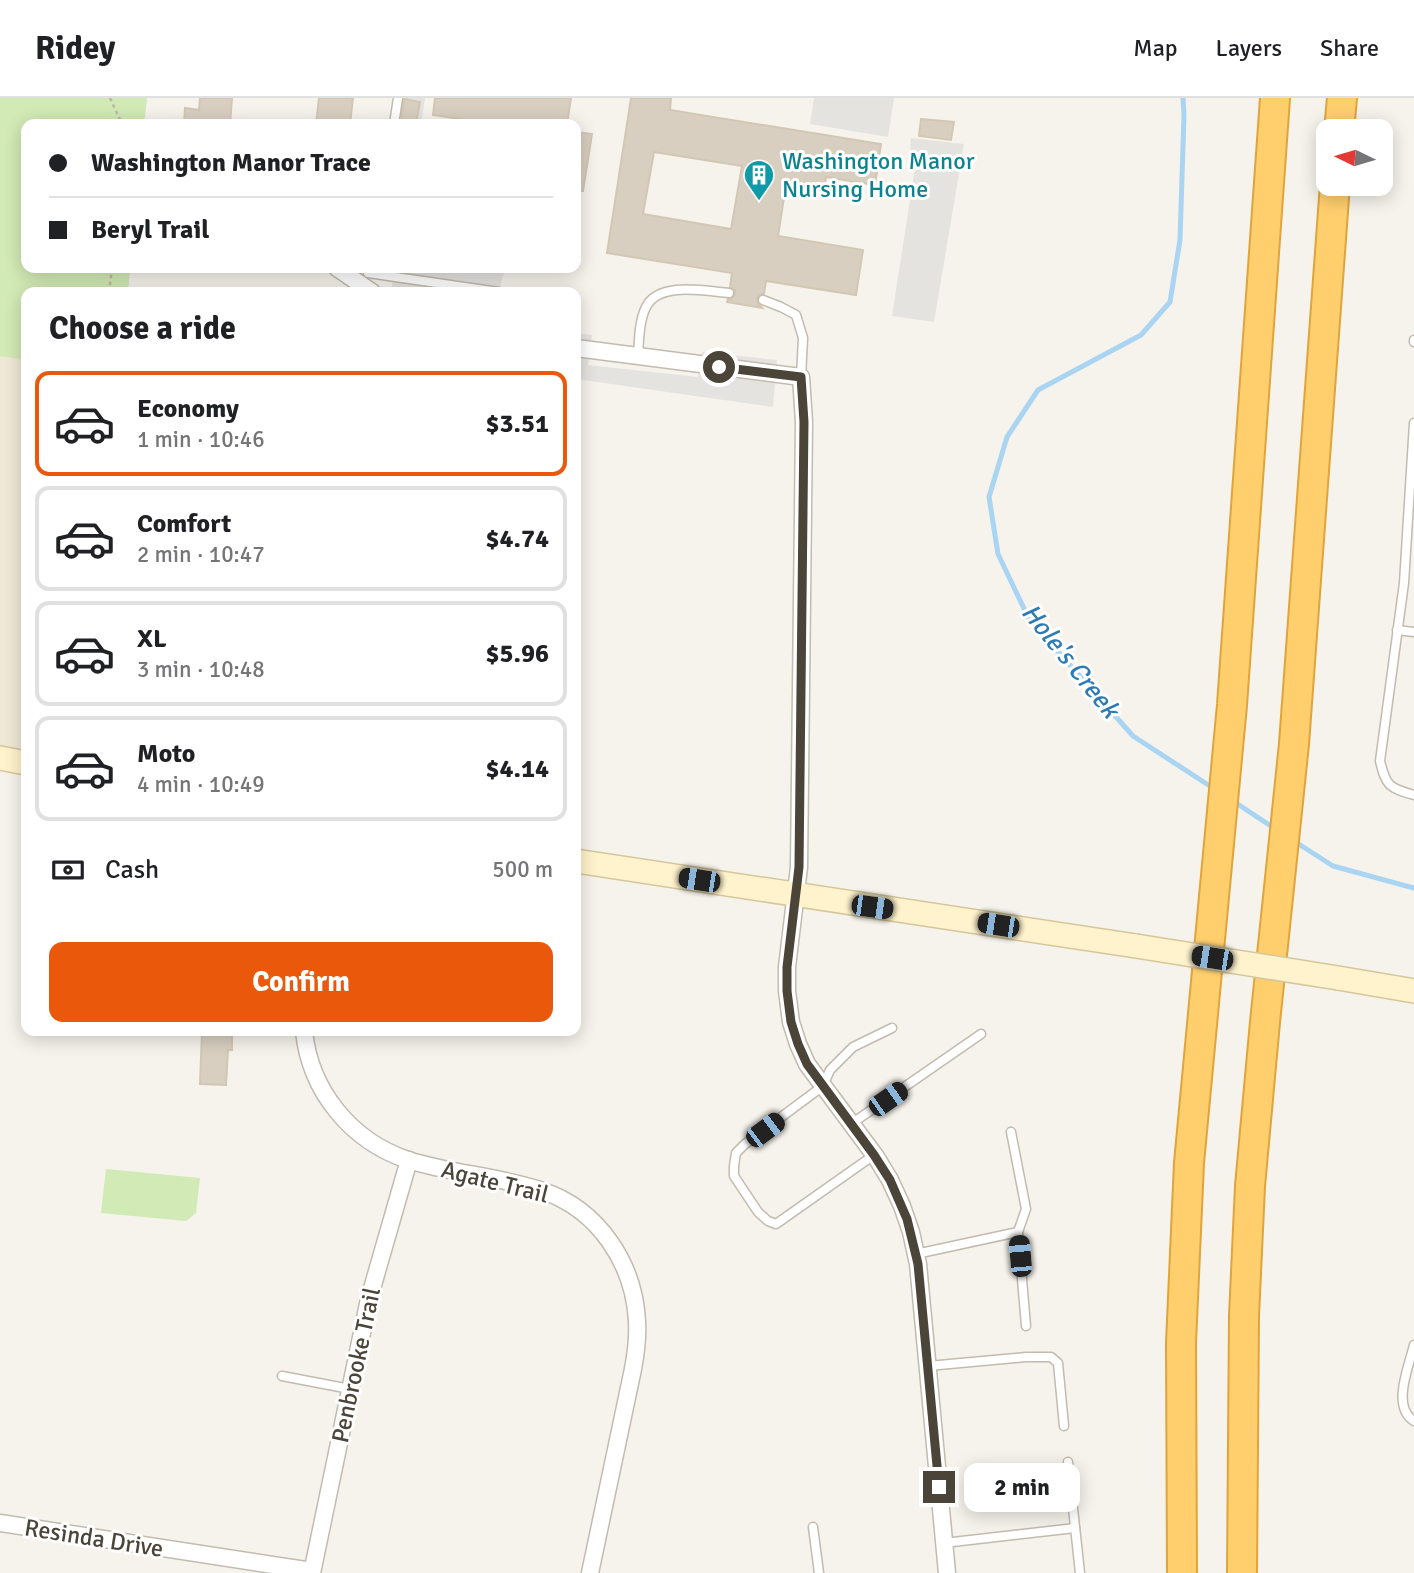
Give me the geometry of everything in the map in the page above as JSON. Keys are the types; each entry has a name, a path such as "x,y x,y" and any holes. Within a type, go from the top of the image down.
{"highway":[{"path":"1182,1573 1181,1343 1189,1163 1232,705 1275,98"},
{"path":"1340,119 1342,98"},
{"path":"1241,1573 1244,1316 1250,1186 1294,744 1334,196"}],"street":[{"path":"352,273 369,280"},
{"path":"581,349 801,377 804,422 799,867 787,967 787,991 791,1022 807,1064 890,1180 911,1232 916,1254 928,1366 947,1573"},
{"path":"0,758 21,762"},
{"path":"581,861 1414,991"},
{"name":"Agate Trail","path":"305,1036 313,1070 324,1095 352,1128 369,1141 409,1160 545,1191 564,1200 598,1226 622,1260 634,1298 637,1345 590,1573"},
{"name":"Penbrooke Trail","path":"312,1572 369,1299 409,1160"},
{"name":"Resinda Drive","path":"0,1523 312,1572"}],"lane":[{"path":"395,119 398,98"},
{"path":"369,280 445,287"},
{"path":"638,356 642,320 647,304 659,294 671,289 729,293"},
{"path":"763,300 796,315 803,338 801,377"},
{"path":"1414,423 1404,583 1380,761 1384,778 1394,790 1414,795"},
{"path":"1404,583 1414,584"},
{"path":"1397,630 1414,632"},
{"path":"874,1155 776,1224 768,1222 758,1212 734,1176 736,1153 823,1086 830,1070 853,1048 892,1028"},
{"path":"851,1124 981,1034"},
{"path":"1011,1132 1026,1209 1018,1232 1026,1326"},
{"path":"916,1254 1018,1232"},
{"path":"1414,1345 1402,1395 1405,1412 1414,1421"},
{"path":"928,1366 1051,1357 1058,1363 1065,1426"},
{"path":"282,1376 350,1389"},
{"path":"1068,1462 1080,1573"},
{"path":"813,1527 819,1573"},
{"path":"944,1543 1075,1528"}],"path":[{"path":"110,98 120,119"}],"shaded area":[{"path":"0,98 147,98 145,119 21,119 21,273 130,273 128,287 21,287 21,762 0,758"},
{"path":"398,98 425,98 422,119 395,119"},
{"path":"814,98 894,98 888,137 810,124"},
{"path":"911,138 964,144 934,322 892,316 917,155 910,151"},
{"path":"394,273 504,273 500,287 392,287"},
{"path":"581,334 592,335 588,365 698,377 702,352 777,360 773,407 581,380"}],"green space":[{"path":"0,98 147,98 145,119 21,119 21,273 130,273 128,287 21,287 21,359 0,356"},
{"path":"106,1169 200,1178 196,1213 186,1221 101,1213"}],"building":[{"path":"200,98 232,98 230,119 184,119 185,108 199,110"},
{"path":"319,98 353,98 351,119 317,119"},
{"path":"435,98 571,98 568,119 459,119 433,115"},
{"name":"Washington Manor Nursing Home","path":"631,98 671,98 670,110 881,144 875,185 826,177 824,191 786,185 778,236 863,250 856,295 766,281 764,294 757,298 762,308 727,302 735,294 735,290 730,287 732,273 607,253","holes":["654,152 742,166 731,229 643,214"]},
{"path":"404,99 420,102 417,119 402,119"},
{"path":"921,119 954,122 951,140 919,136"},
{"path":"581,133 592,134 581,191"},
{"path":"202,1036 232,1036 232,1050 228,1050 226,1085 200,1084"}],"waterway":[{"name":"Hole's Creek","path":"1183,98 1180,240 1170,302 1141,335 1038,390 1007,437 989,497 998,554 1029,619 1133,736 1216,790"},
{"name":"Hole's Creek","path":"1233,801 1277,830"},
{"name":"Hole's Creek","path":"1294,841 1333,866 1414,888"}],"place":[{"name":"Washington Manor Nursing Home","path":"759,202"}],"route":[{"path":"719,367 801,377 804,422 799,867 787,967 787,991 791,1022 807,1064 884,1170 902,1206 911,1232 918,1264 939,1487"}]}
